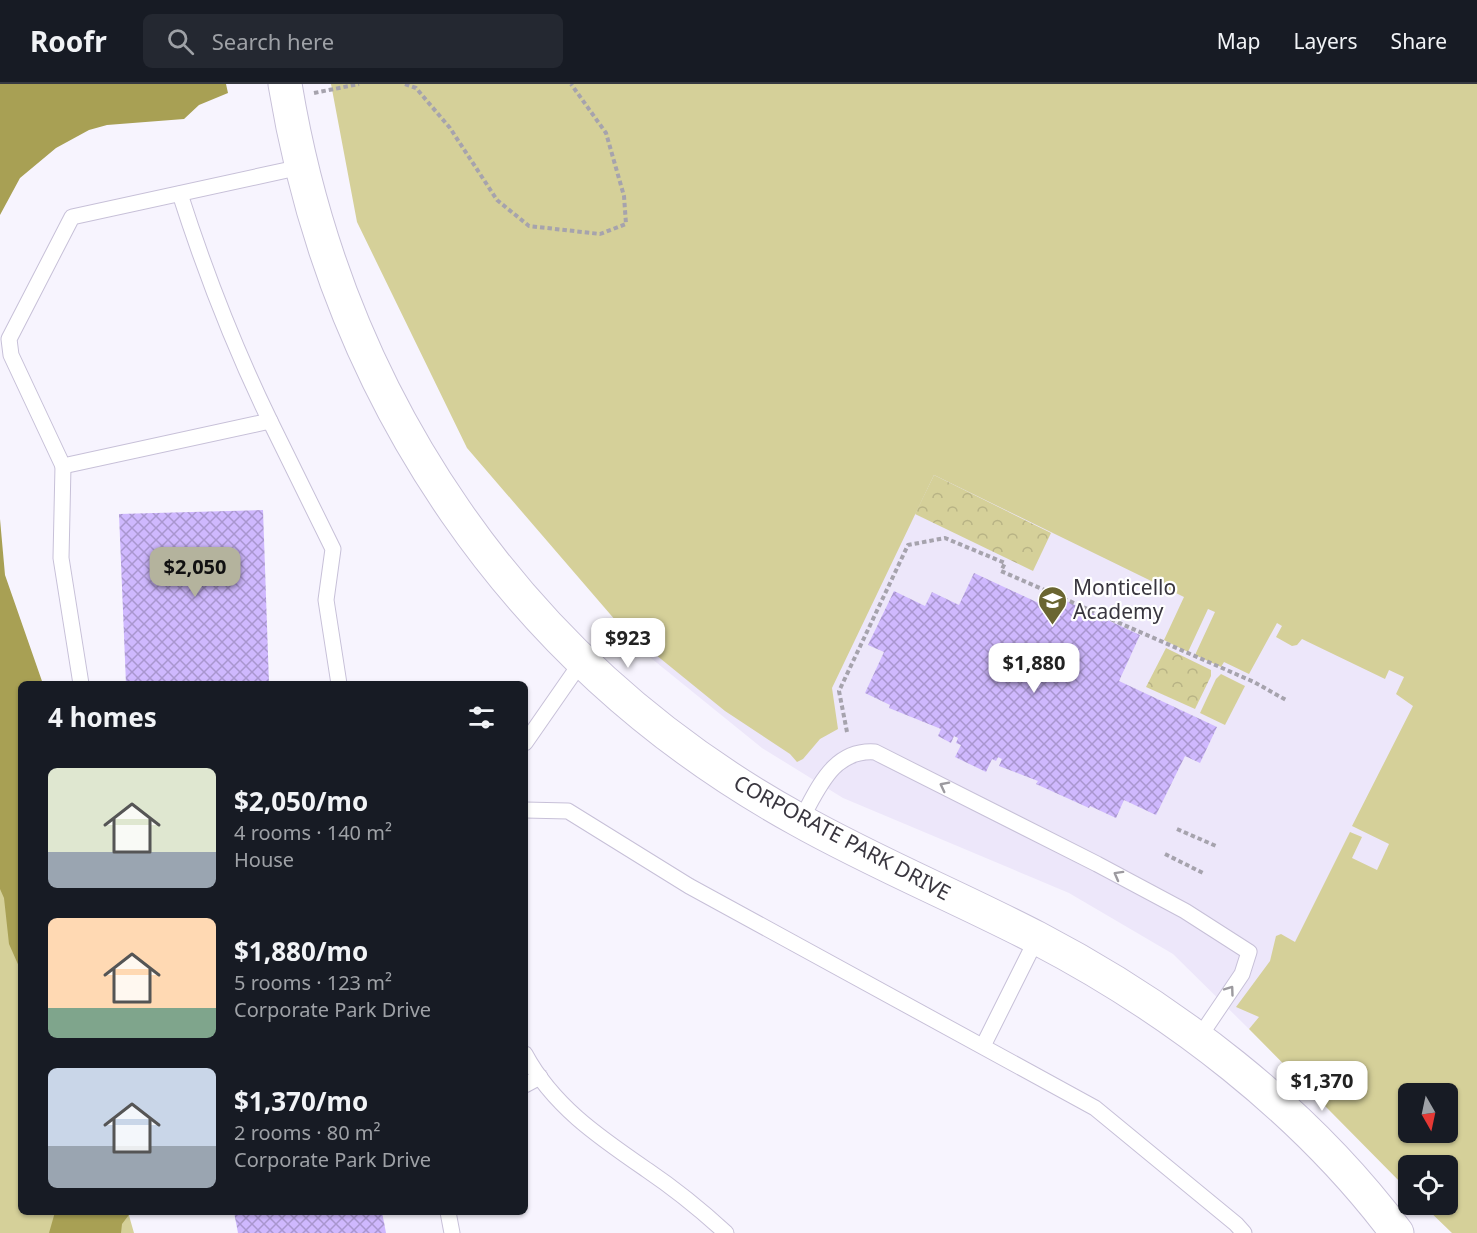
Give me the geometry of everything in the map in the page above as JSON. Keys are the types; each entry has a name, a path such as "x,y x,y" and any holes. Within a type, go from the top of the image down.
{"street":[{"name":"CORPORATE PARK DRIVE","path":"286,90 302,167 336,283 355,333 401,427 452,509 480,548 546,625 631,706 738,785 800,821 1037,938 1124,988 1198,1039 1294,1121 1342,1168 1397,1233"}],"lane":[{"path":"81,681 61,558 63,466 11,355 9,339 72,217 302,167"},
{"path":"180,194 201,258 238,354 333,549 326,600 339,681"},
{"path":"63,466 270,421"},
{"path":"528,738 582,661"},
{"path":"800,821 834,765 853,753 875,752 1185,911 1249,952 1242,974 1198,1039"},
{"path":"528,810 568,811 689,886 1095,1108 1244,1233"},
{"path":"983,1046 1037,938"},
{"path":"528,1059 565,1108 590,1131 679,1193 726,1233"},
{"path":"528,1083 540,1077"},
{"path":"449,1215 452,1233"}],"path":[{"path":"286,90 359,84"},
{"path":"405,84 416,88 450,128 497,200 529,226 600,234 626,224 624,196 606,132 571,84"},
{"path":"847,732 839,691 908,545 945,538 1005,563 1001,572 1254,682 1286,700"},
{"path":"1177,829 1216,846"},
{"path":"1165,854 1203,873"}],"shaded area":[{"path":"0,84 226,84 228,93 199,105 184,119 107,125 89,130 56,148 20,178 0,215"},
{"name":"Monticello Academy","path":"933,354 1413,470 1466,796 1249,1029 1173,954 1069,893 843,798 762,748 641,650"},
{"path":"0,519 5,575 42,681 18,681 18,964 9,944 4,898 0,889"},
{"path":"54,1215 129,1215 122,1224 121,1233 49,1233"}],"green space":[{"path":"331,84 1477,84 1477,1233 1452,1233 1433,1215 1458,1215 1458,1155 1398,1155 1398,1180 1249,1029 1259,1017 1236,1007 1270,961 1276,936 1281,934 1295,942 1350,832 1362,837 1352,858 1377,870 1389,844 1352,826 1413,706 1396,694 1404,677 1389,670 1385,679 1302,639 1297,645 1292,646 1276,637 1282,626 1277,623 1249,674 1224,662 1221,667 1195,655 1215,612 1208,609 1188,652 1164,640 1184,597 934,475 832,688 838,729 820,739 803,759 797,762 790,754 725,711 645,646 641,650 467,448 357,222"},
{"path":"934,475 1051,533 1033,571 915,514"},
{"path":"1166,648 1211,670 1211,676 1195,709 1146,687"},
{"path":"1221,674 1245,686 1225,725 1200,713 1216,679"},
{"path":"0,875 18,926 18,1215 129,1215 134,1233 0,1233"}],"building":[{"path":"263,510 269,681 126,681 119,514"},
{"name":"Monticello Academy","path":"974,573 1058,612 1064,600 1140,635 1119,681 1217,727 1200,763 1185,756 1156,815 1124,800 1116,818 1036,784 1038,781 999,766 1002,759 998,757 996,761 992,759 986,772 955,757 961,745 956,743 958,738 954,736 951,743 938,736 941,729 889,708 890,705 865,693 884,652 868,645 894,591 925,606 932,592 959,605"},
{"path":"235,1215 383,1215 386,1233 238,1233"}],"place":[{"name":"Monticello Academy","path":"1052,626"}]}
